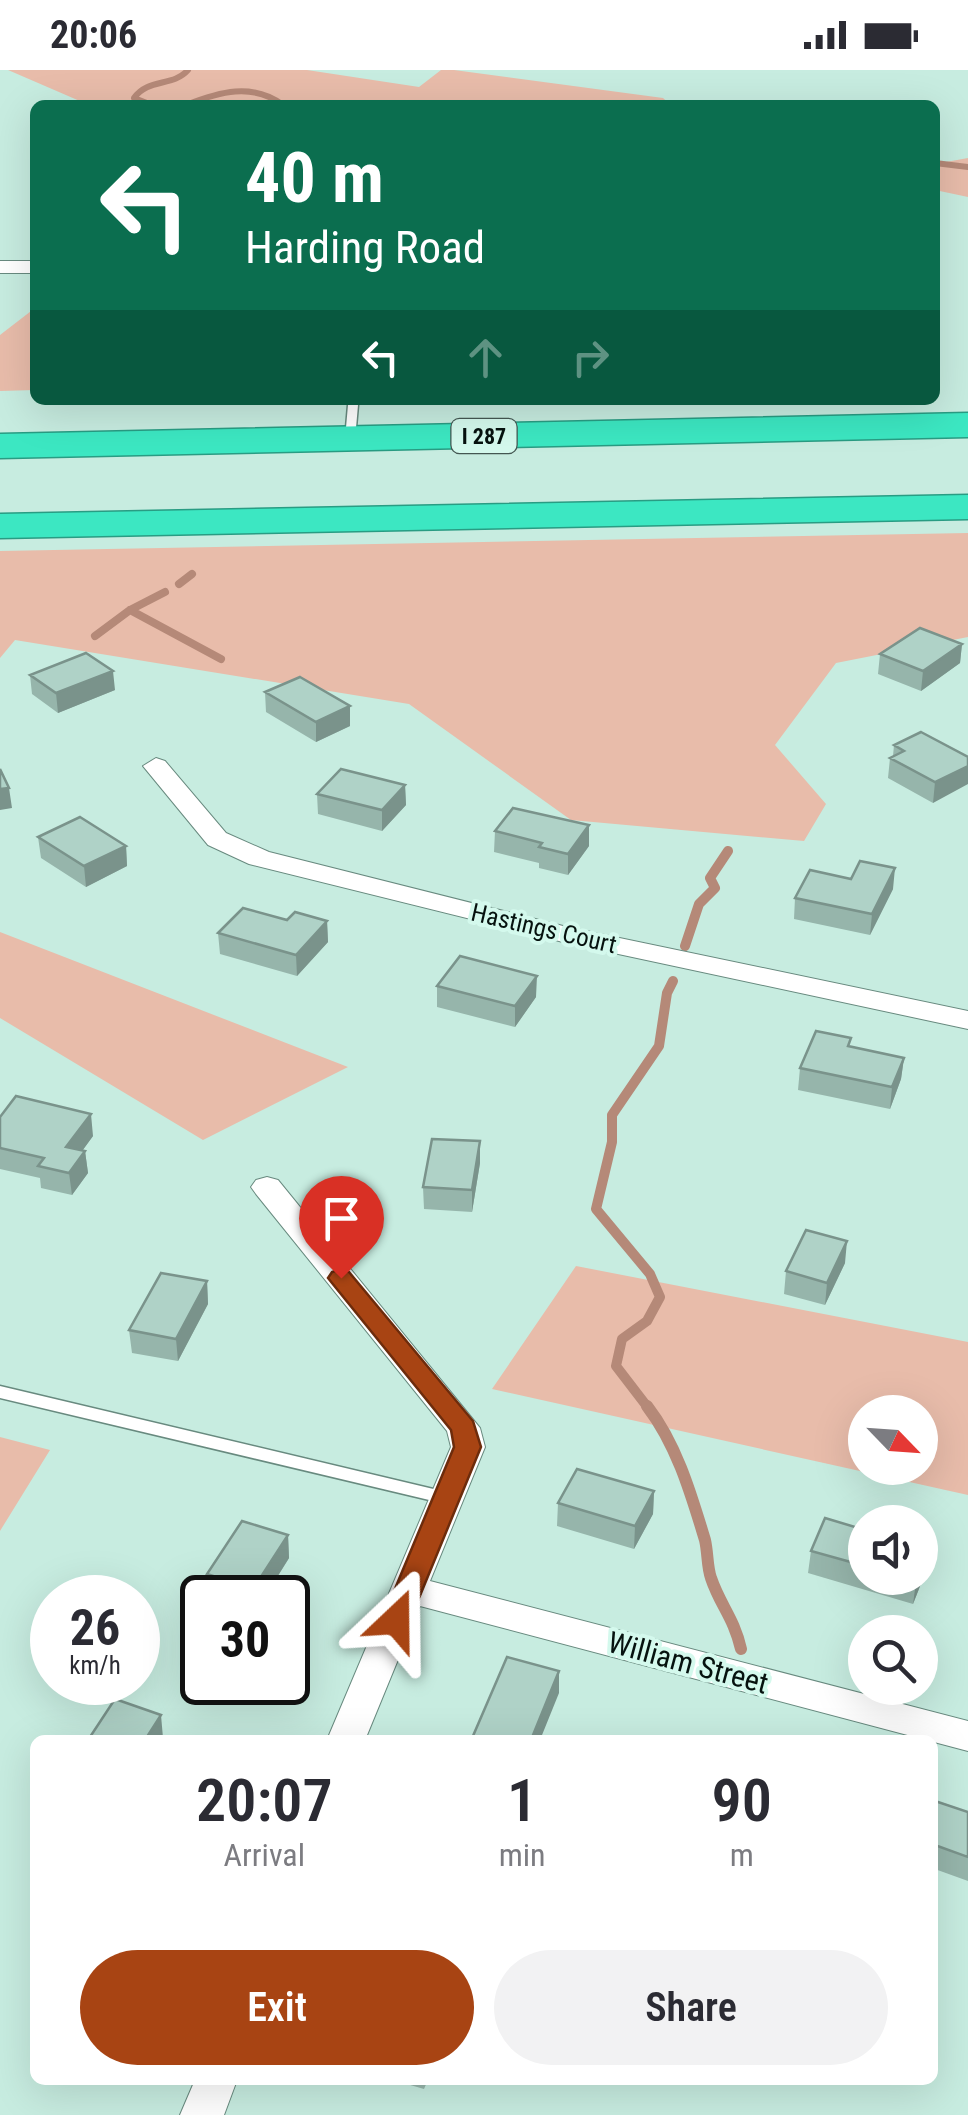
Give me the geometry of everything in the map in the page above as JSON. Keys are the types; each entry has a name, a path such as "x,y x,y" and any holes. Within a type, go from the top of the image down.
{"highway":[{"path":"940,392 968,392"},
{"name":"I 287","path":"0,446 352,422 520,405"},
{"name":"I 287","path":"0,412 352,422 968,425"},
{"name":"I 287","path":"462,479 968,470"},
{"path":"0,526 968,507"}],"street":[{"path":"0,268 30,267"},
{"name":"Hastings Court","path":"156,766 216,839 258,858 567,935 968,1020"},
{"path":"267,1187 464,1428 468,1447 348,1735"},
{"name":"William Street","path":"409,1589 968,1736"},
{"path":"202,2115 214,2085"}],"lane":[{"path":"0,1392 446,1498"}],"shaded area":[{"path":"8,70 307,70 419,87 441,70 454,70 665,100 77,100"},
{"path":"968,158 968,197 940,191 940,163"},
{"path":"30,312 30,390 0,391 0,335"},
{"path":"968,533 968,637 836,663 775,745 826,804 804,841 571,820 409,704 15,640 0,658 0,551"},
{"path":"0,932 348,1067 203,1140 0,1018"},
{"path":"576,1266 968,1342 968,1495 923,1485 938,1485 938,1395 848,1395 848,1468 492,1389"},
{"path":"0,1437 50,1450 0,1531"}],"building":[{"path":"920,628 962,644 923,671 880,654"},
{"path":"86,653 113,671 56,693 30,675"},
{"path":"300,677 350,706 316,722 265,692"},
{"path":"921,732 968,757 968,766 935,782 890,758 904,751 894,745"},
{"path":"0,769 9,788 0,789"},
{"path":"341,769 405,785 382,810 317,794"},
{"path":"513,808 589,825 568,854 495,831"},
{"path":"80,817 126,846 84,866 38,837"},
{"path":"860,861 895,868 872,914 795,898 810,870 851,879"},
{"path":"243,908 287,920 295,912 327,921 296,955 218,933"},
{"path":"460,956 537,976 515,1006 437,986"},
{"path":"816,1031 851,1038 848,1046 904,1058 892,1087 800,1068"},
{"path":"16,1096 91,1114 66,1147 85,1151 69,1173 38,1166 44,1158 0,1148 0,1117"},
{"path":"432,1139 480,1141 472,1190 423,1187"},
{"path":"806,1230 847,1241 827,1283 786,1271"},
{"path":"161,1273 207,1281 176,1339 129,1330"},
{"path":"577,1469 654,1491 635,1526 558,1503"},
{"path":"825,1518 848,1525 848,1561 811,1551"},
{"path":"242,1521 288,1535 262,1575 207,1574"},
{"path":"507,1657 559,1671 533,1735 473,1735"},
{"path":"111,1705 132,1705 161,1715 148,1735 91,1735"},
{"path":"938,1802 968,1812 968,1857 938,1846"}],"waterway":[{"path":"139,100 134,98 146,88 175,79 188,70"},
{"path":"200,100 247,91 274,100"},
{"path":"940,164 968,167"},
{"path":"179,584 192,574"},
{"path":"130,610 165,592"},
{"path":"95,636 130,610"},
{"path":"130,610 221,659"},
{"path":"685,946 699,904 715,888 710,878 728,851"},
{"path":"649,1409 616,1366 622,1339 647,1321 660,1297 650,1274 596,1209 612,1142 612,1115 659,1046 667,993 673,981"},
{"path":"647,1406 682,1470 705,1540 711,1578 741,1649"}],"route":[{"path":"341,1278 464,1428 468,1447 396,1620"}]}
